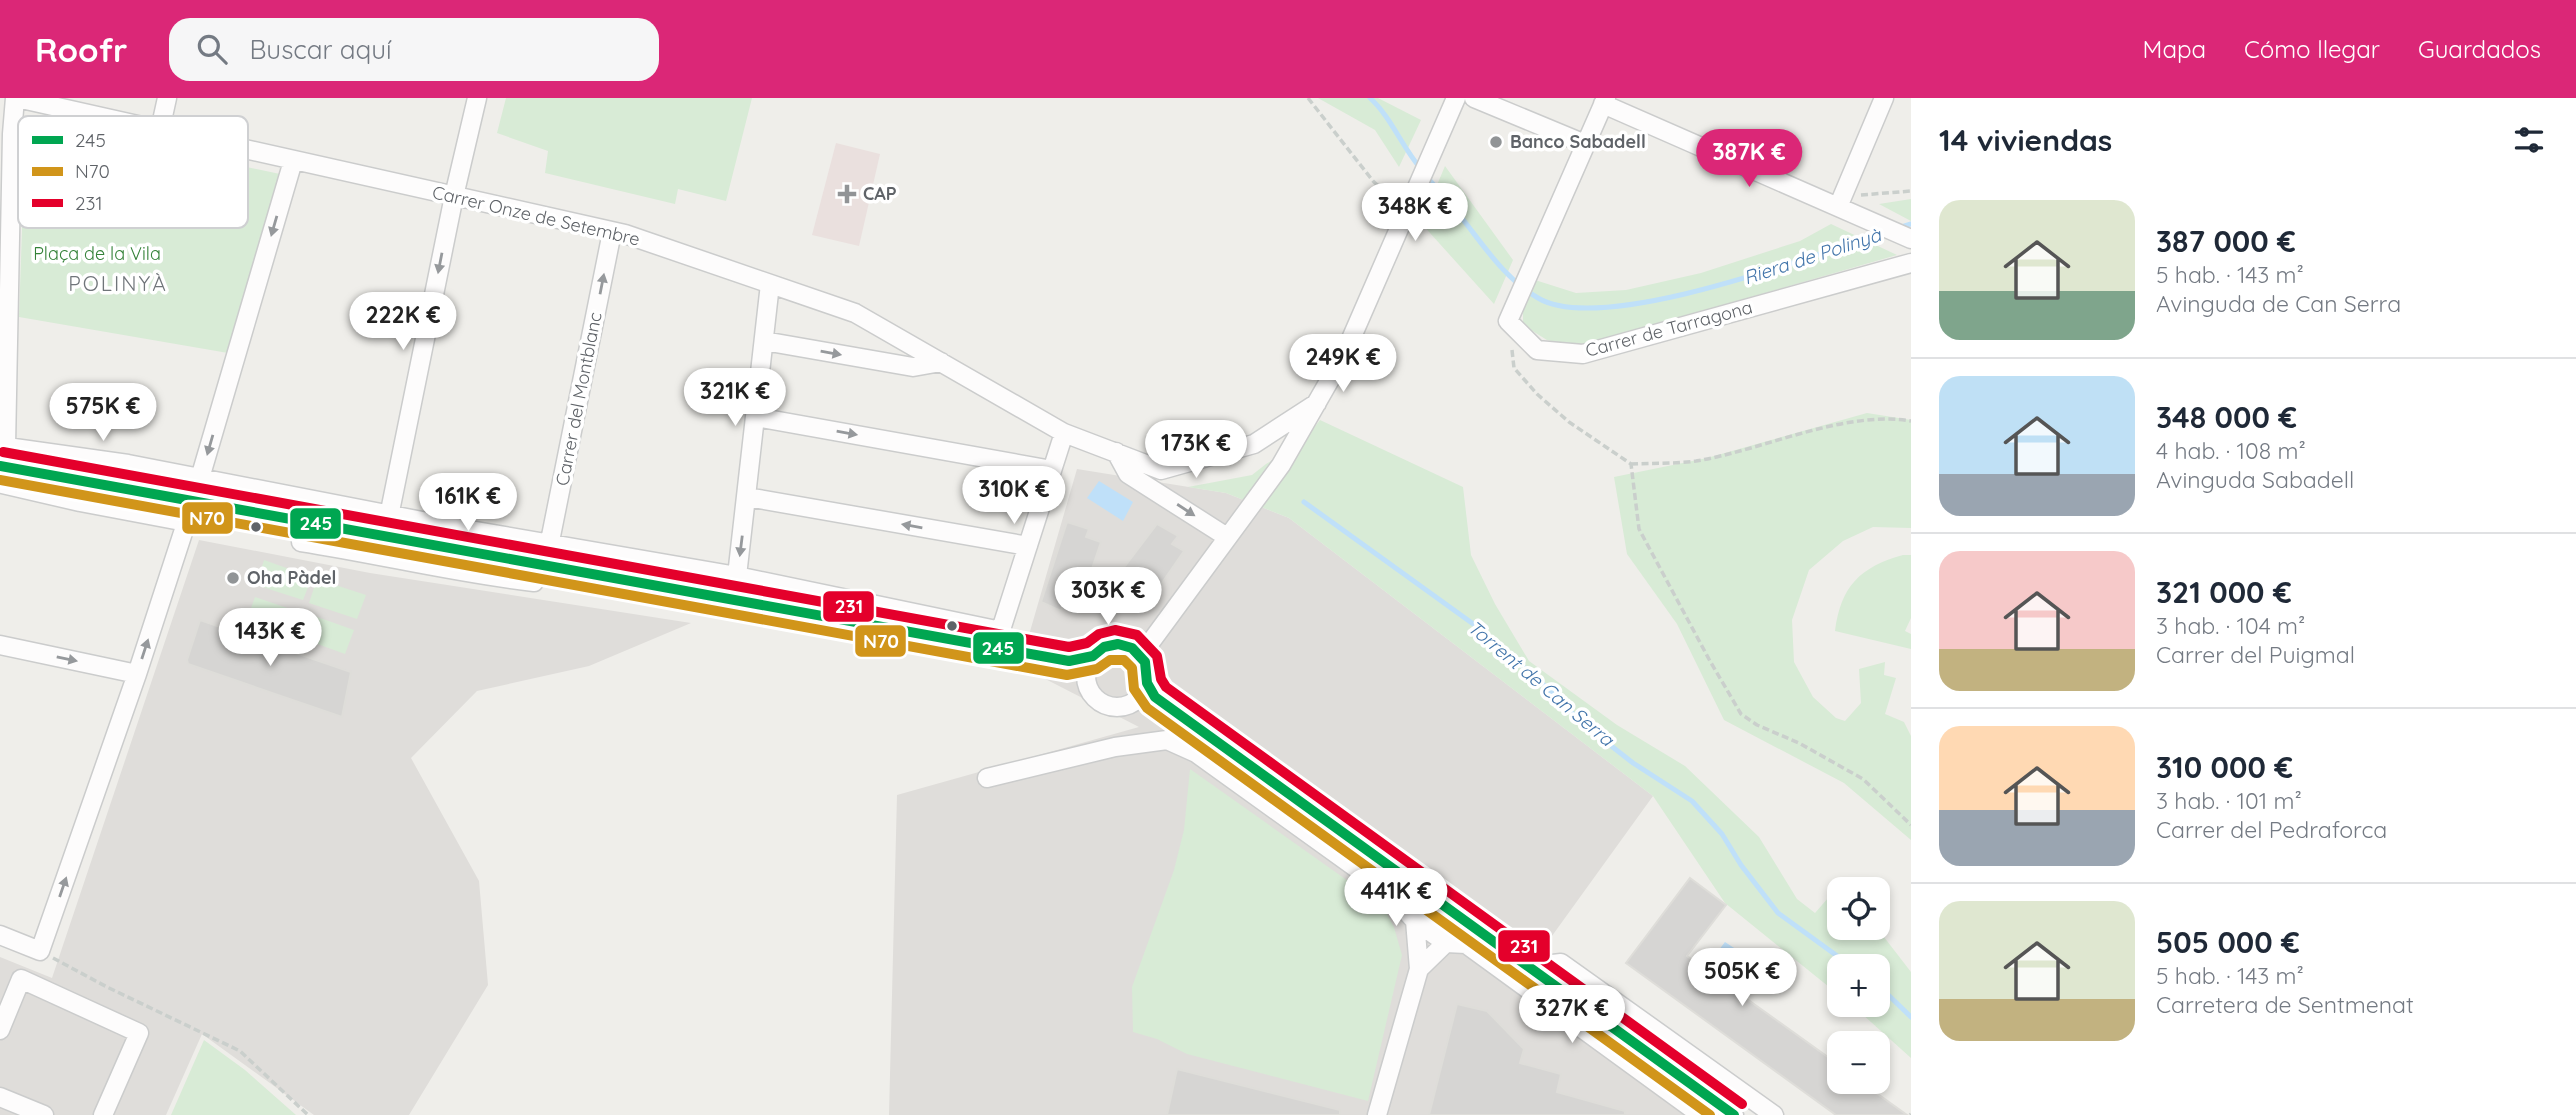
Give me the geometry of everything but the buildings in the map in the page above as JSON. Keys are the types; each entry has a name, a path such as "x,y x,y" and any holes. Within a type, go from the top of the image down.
{"street":[{"name":"Carrer Onze de Setembre","path":"16,98 97,116"},
{"path":"2,472 6,200 16,98"},
{"path":"163,116 167,98"},
{"path":"383,546 454,197 477,98"},
{"path":"1147,693 1145,662 1150,643 1281,464 1317,403 1362,319 1456,98"},
{"path":"1474,98 1585,144"},
{"path":"1839,207 1884,98"},
{"path":"1508,321 1604,101 1911,239"},
{"name":"Carrer Onze de Setembre","path":"248,151 612,232 855,313 1064,433 1161,470 1254,444 1317,403"},
{"path":"0,935 40,951 137,674 193,502 293,161"},
{"name":"Carrer del Montblanc","path":"545,566 612,232"},
{"name":"Carrer de Tarragona","path":"1508,321 1537,350 1583,354 1911,263"},
{"path":"737,576 770,284"},
{"path":"764,341 913,368 941,362"},
{"path":"755,417 1052,470"},
{"path":"995,648 1064,433"},
{"path":"3,446 128,464 737,576 1001,631"},
{"path":"1116,452 1128,474 1227,537"},
{"path":"2,472 193,502 383,546 468,574 534,582 545,566 1069,661 1093,656"},
{"path":"2,472 80,502 186,522"},
{"path":"747,497 1028,546"},
{"path":"301,542 383,546"},
{"path":"1147,693 1126,706 1112,707 1099,701 1090,691 1086,677 1087,666 1093,656 1104,647 1118,645 1132,648 1150,643"},
{"path":"0,645 137,674"},
{"path":"1132,648 1145,662"},
{"path":"1069,661 1086,677"},
{"path":"1147,693 1734,1115"},
{"path":"987,778 1115,747 1167,740 1196,753 1388,891 1415,921 1446,943 1466,944 1701,1115"},
{"path":"1377,1115 1419,969 1412,884"},
{"path":"1419,969 1466,923"},
{"path":"1527,967 1561,963 1774,1115"},
{"path":"0,1030 21,979 139,1033 103,1115"},
{"path":"0,1097 44,1115"}],"path":[{"path":"1308,98 1373,181 1397,204"},
{"path":"1859,195 1911,191"},
{"path":"1508,321 1514,368 1537,394 1569,422 1631,464 1695,461 1850,423 1888,418 1911,421"},
{"path":"1631,464 1639,528 1741,715 1757,726 1800,743 1863,779 1911,825"},
{"path":"40,951 107,987 240,1051 308,1115"}],"shaded area":[{"name":"CAP","path":"836,143 880,154 859,246 812,235"},
{"path":"1077,469 1226,493 1289,518 1653,796 1531,965 1736,1115 889,1115 897,795 1139,727 1020,666"},
{"path":"199,540 370,573 691,623 589,666 477,691 411,758 479,881 488,985 409,1115 314,1115 202,1034 166,1115 0,1115 0,957 52,978"}],"green space":[{"path":"506,98 752,98 726,201 678,189 675,204 545,173 548,151 497,133"},
{"path":"1318,98 1378,98 1421,120 1399,167 1375,130"},
{"path":"1445,166 1513,260 1494,304 1421,223"},
{"name":"Plaça de la Vila","path":"248,167 280,174 228,353 19,317 22,228 248,228"},
{"path":"1911,199 1911,221 1879,204"},
{"path":"1831,224 1897,255 1577,347 1547,340 1523,325 1523,306 1535,280 1576,293 1626,290 1701,273 1800,241"},
{"path":"1867,413 1911,420 1911,528 1873,527 1843,541 1809,570 1792,620 1794,662 1813,697 1836,718 1845,721 1861,703 1859,669 1885,662 1884,675 1896,678 1885,714 1904,722 1911,736 1911,840 1844,783 1724,720 1677,624 1627,554 1614,477 1707,458"},
{"path":"1320,420 1463,487 1471,555 1495,604 1529,661 1617,725 1685,766 1759,837 1797,899 1815,913 1827,899 1827,940 1886,940 1911,972 1911,1058 1890,1039 1890,1031 1881,1031 1865,1017 1890,1017 1890,954 1827,954 1827,985 1725,903 1653,796 1289,518 1226,493 1188,487 1252,475 1302,443"},
{"path":"1903,555 1911,555 1911,618 1905,631 1911,634 1911,649 1835,631 1842,602 1855,581 1875,566"},
{"path":"264,560 312,577 303,600 256,585"},
{"path":"317,579 366,595 357,619 309,603"},
{"path":"255,597 299,612 291,635 247,619"},
{"path":"306,613 354,630 345,654 298,637"},
{"path":"1190,769 1382,905 1394,927 1402,955 1368,1101 1187,1054 1157,1039 1133,1032 1132,987 1174,870 1184,830"},
{"path":"204,1040 245,1070 296,1115 171,1115"}],"water":[{"path":"1099,481 1133,502 1123,521 1087,498"},
{"path":"1725,942 1757,963 1747,976 1715,955"}],"waterway":[{"path":"1370,98 1421,169"},
{"path":"1427,177 1515,281 1538,298 1568,307 1608,307 1656,300 1707,288 1759,274 1882,233"},
{"name":"Riera de Polinyà","path":"1898,228 1911,224"},
{"name":"Torrent de Can Serra","path":"1304,502 1483,631 1582,723 1633,763 1692,801 1722,834 1741,865 1778,913 1834,954"},
{"name":"Torrent de Can Serra","path":"1890,997 1911,1017"}],"transit line":[{"name":"231","path":"3,452 1069,647 1087,643 1099,634 1115,630 1137,635 1157,656 1161,679 1166,687 1742,1104"},
{"name":"245","path":"0,466 1069,661 1093,656 1104,647 1118,644 1132,648 1145,662 1147,683 1155,697 1734,1115"},
{"name":"N70","path":"0,480 1067,675 1097,669 1110,660 1124,660 1132,668 1134,689 1147,708 1710,1115"}],"place":[{"name":"Banco Sabadell","path":"1496,142"},
{"name":"CAP","path":"847,194"},
{"name":"Oha Pàdel","path":"233,578"}],"district":[{"name":"POLINYÀ","path":"118,284"}]}
